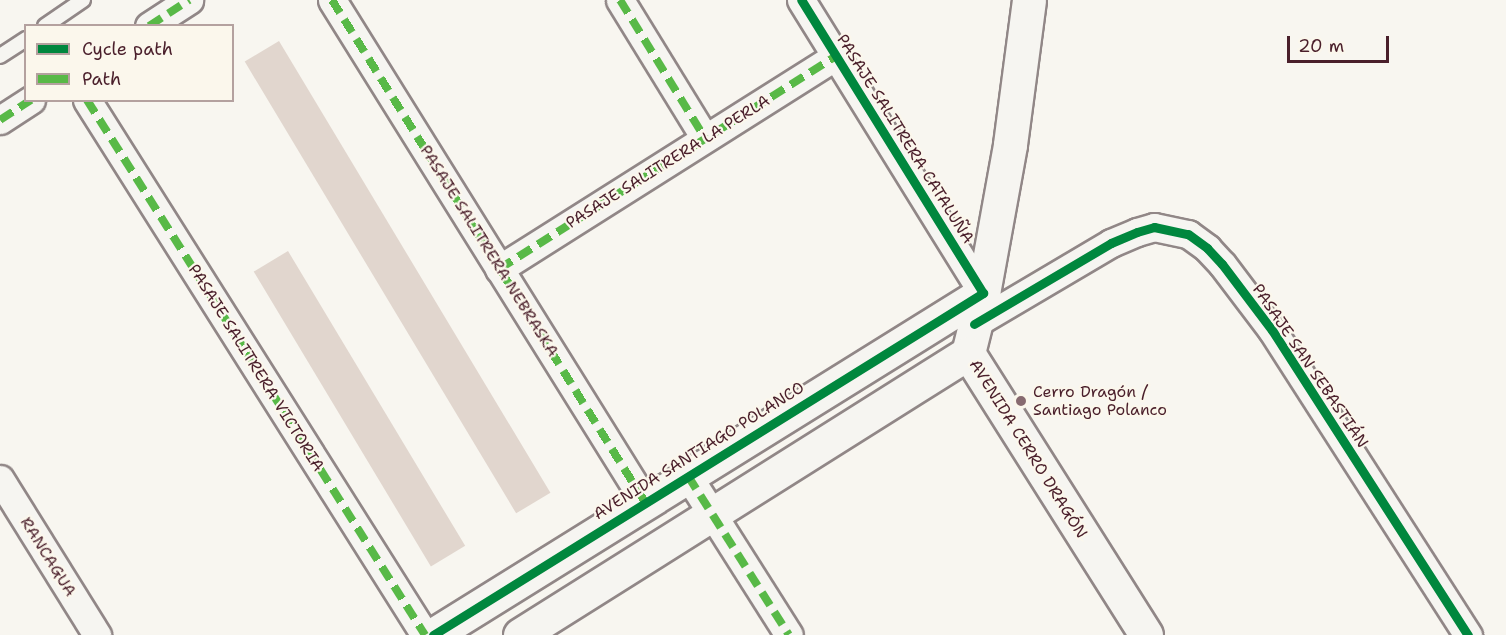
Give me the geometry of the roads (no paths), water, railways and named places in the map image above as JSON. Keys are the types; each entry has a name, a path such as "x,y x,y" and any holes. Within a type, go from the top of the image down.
{"street":[{"path":"151,24 189,0"},
{"name":"PASAJE SALITRERA NEBRASKA","path":"332,0 645,502"},
{"path":"620,0 705,138"},
{"name":"PASAJE SALITRERA CATALUÑA","path":"801,0 982,293"},
{"path":"520,635 712,514 971,338 982,293 1010,145 1029,0"},
{"name":"PASAJE SALITRERA LA PERLA","path":"500,269 836,56"},
{"path":"0,120 28,102"},
{"name":"PASAJE SALITRERA VICTORIA","path":"88,102 425,635"},
{"name":"PASAJE SAN SEBASTIÁN","path":"971,338 1111,243 1154,227 1173,229 1188,234 1207,248 1222,264 1272,330 1468,635"},
{"name":"AVENIDA SANTIAGO POLANCO","path":"432,635 982,293"},
{"name":"AVENIDA CERRO DRAGÓN","path":"971,338 1146,635"},
{"path":"688,476 789,635"},
{"name":"RANCAGUA","path":"0,479 97,635"}],"lane":[{"path":"48,24 83,0"},
{"path":"0,56 24,40"}],"place":[{"name":"Cerro Dragón / Santiago Polanco","path":"1021,401"}]}
